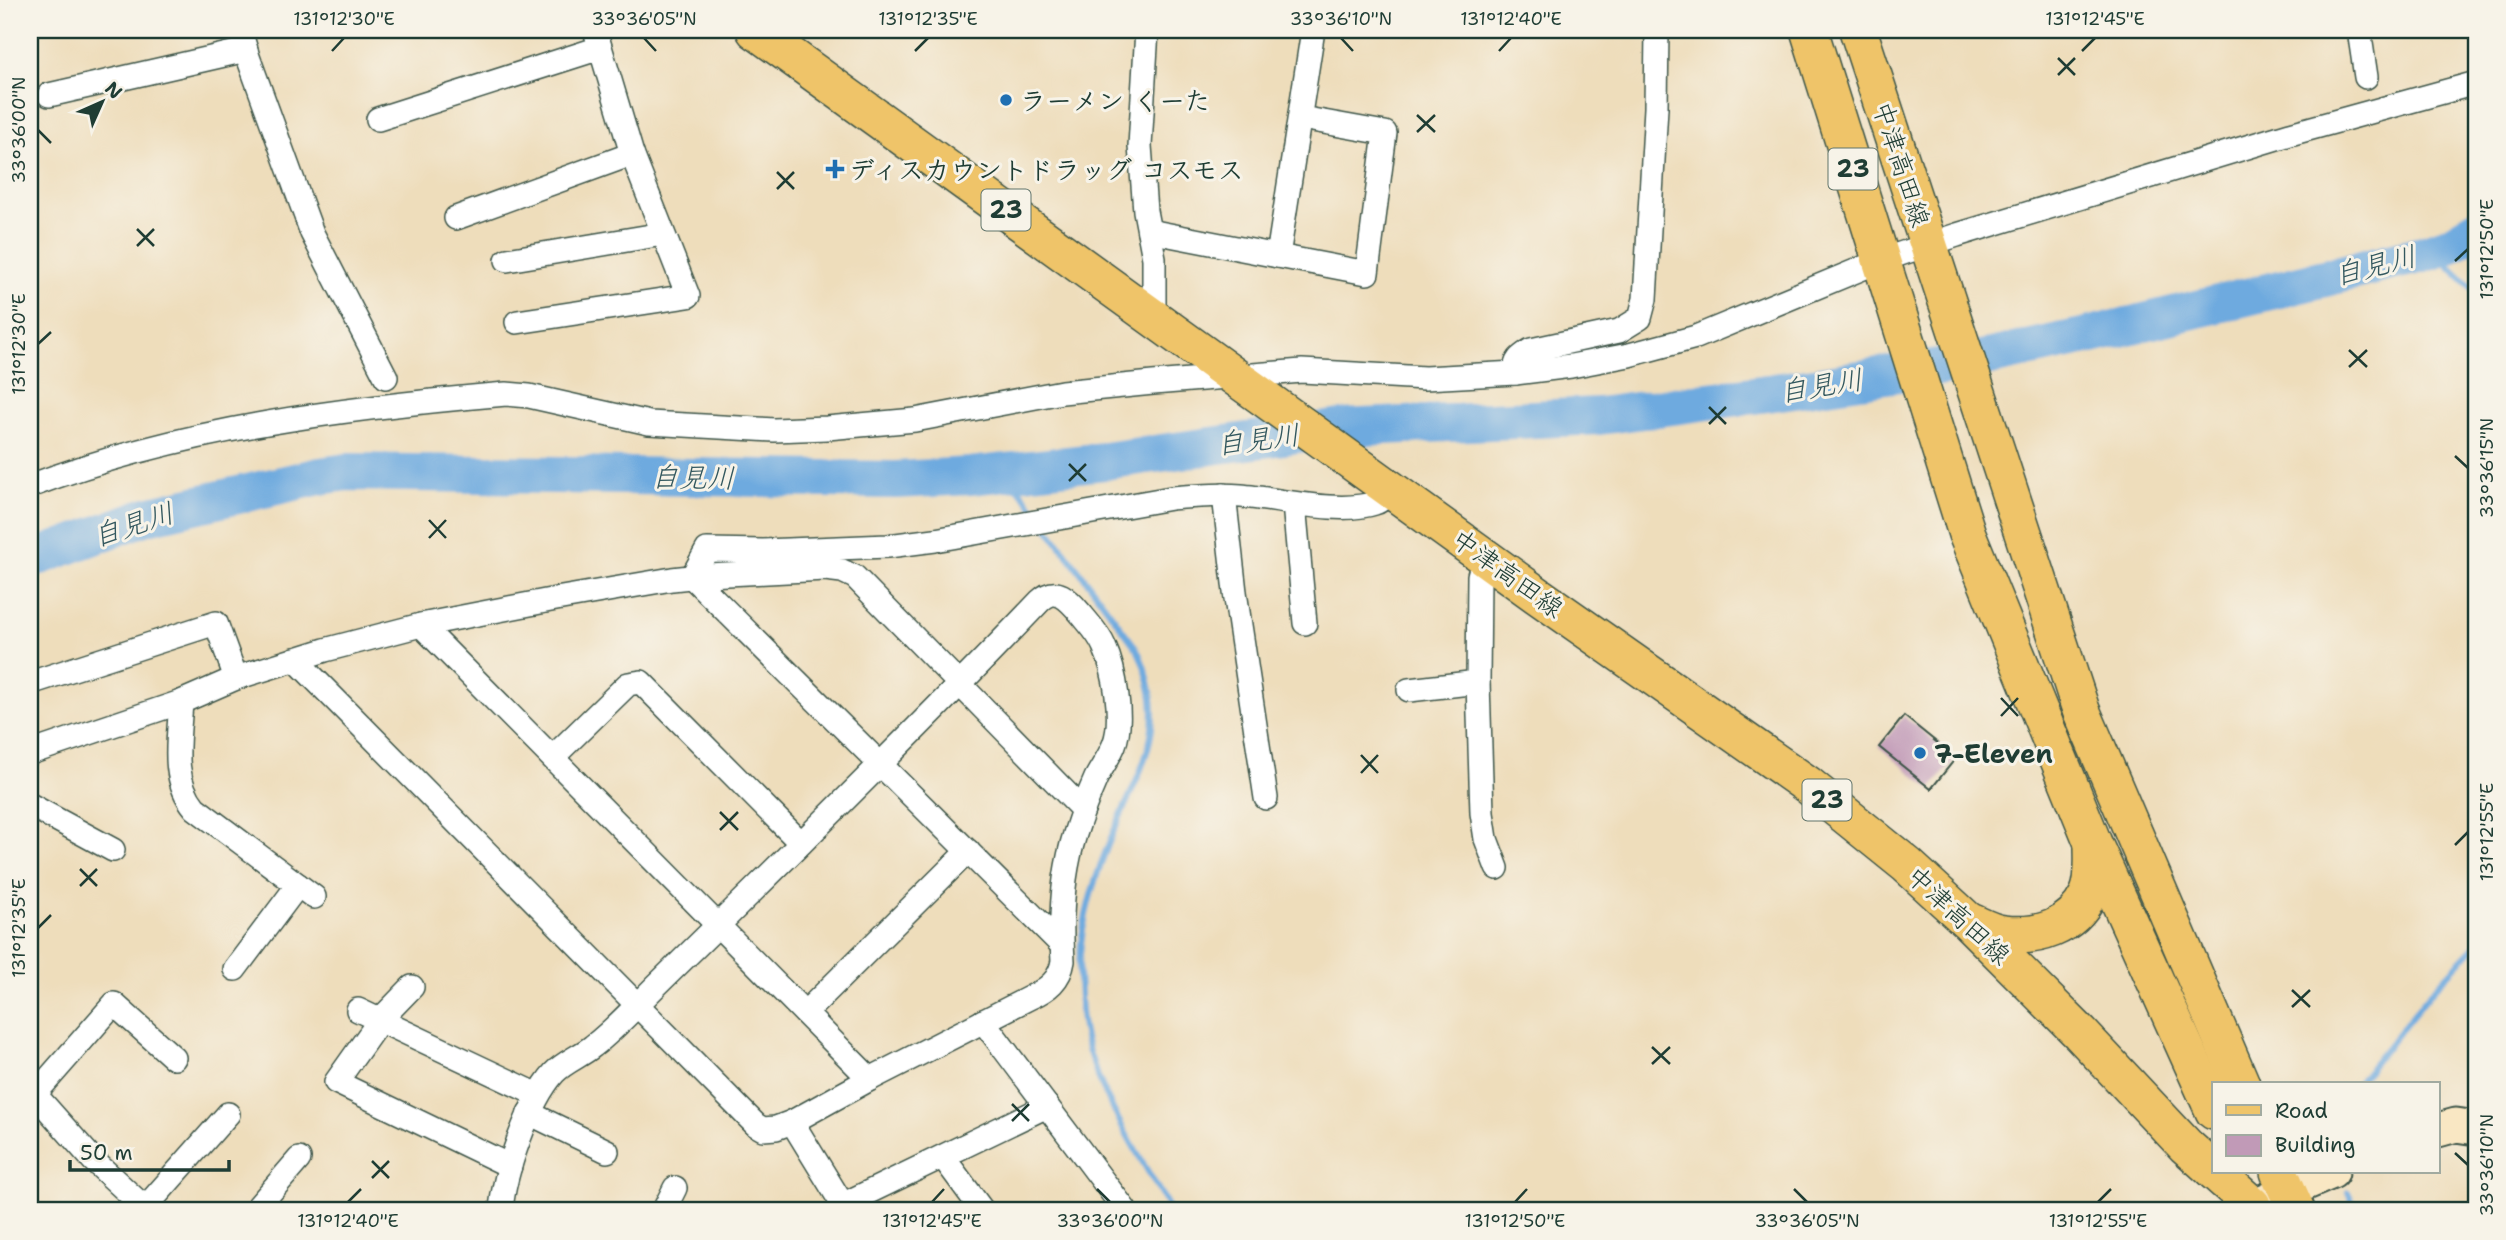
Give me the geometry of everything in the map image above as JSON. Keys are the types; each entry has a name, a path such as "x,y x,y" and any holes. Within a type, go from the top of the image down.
{"main road":[{"name":"中津高田線","path":"755,30 1484,556 1808,785 1906,865 1968,921 2080,1032 2200,1142 2212,1167"},
{"name":"中津高田線","path":"1809,30 1972,546 2093,843 2212,1107"},
{"name":"中津高田線","path":"1858,30 2081,710 2240,1082"},
{"path":"1968,921 2001,934 2041,934 2069,919 2088,894 2093,871 2093,843"},
{"path":"2167,914 2185,984 2223,1082"},
{"name":"中津高田線","path":"2217,1174 2253,1208"},
{"path":"2240,1174 2253,1208"}],"street":[{"path":"1147,30 1140,146 1141,176 1154,258 1154,317"},
{"path":"1278,256 1313,30"},
{"path":"1515,373 1515,363 1531,351 1619,331 1640,318 1646,286 1656,108 1657,30"},
{"path":"2359,30 2366,77"},
{"path":"377,119 597,39 632,154 688,296 517,322"},
{"path":"49,95 243,40 313,233 386,377"},
{"path":"30,486 132,452 219,432 352,409 506,394 529,396 649,423 800,429 915,420 1093,388 1246,385 1302,371 1425,378 1515,373 1571,366 1629,355 1696,337 1882,260 1958,235 2290,134 2476,83"},
{"path":"1149,231 1367,273 1385,133 1301,118"},
{"path":"456,218 632,154"},
{"path":"507,260 663,234"},
{"path":"692,577 707,550 763,551 888,546 1171,498 1224,495 1323,506 1377,503 1391,489"},
{"path":"1224,495 1235,592 1266,797"},
{"path":"1294,504 1305,623"},
{"path":"1484,556 1479,576 1478,682 1482,813 1486,839 1497,868"},
{"path":"30,753 181,702 236,678 421,625 607,589 692,577 825,569 842,571 855,577 1083,810"},
{"path":"692,577 1062,945"},
{"path":"295,659 637,1005 756,1125 763,1129 792,1122 1047,989 1061,971 1066,868 1083,810 1097,776 1115,744 1119,726 1117,695 1105,647 1096,631 1069,599 1056,593 1045,596 881,765 637,1005 593,1047 555,1072 534,1104 510,1166 501,1210"},
{"path":"30,682 216,624 236,678"},
{"path":"421,625 870,1079"},
{"path":"553,757 628,684 641,682 801,843"},
{"path":"1409,690 1478,682"},
{"path":"181,702 178,766 186,797 195,808 306,891 234,969"},
{"path":"30,805 113,849"},
{"path":"805,1013 968,851"},
{"path":"412,987 380,1020 336,1082 510,1166"},
{"path":"174,1058 114,1004 32,1092 94,1161 146,1209 228,1114"},
{"path":"359,1010 534,1104 607,1151"},
{"path":"984,1021 1125,1210"},
{"path":"792,1122 844,1208 1047,1106"},
{"path":"2440,1129 2456,1125 2476,1128"},
{"path":"943,1157 982,1210"},
{"path":"255,1210 299,1159"},
{"path":"2253,1208 2327,1174"},
{"path":"664,1210 674,1188"}],"building":[{"path":"1904,716 1956,758 1931,789 1879,747"}],"waterway":[{"name":"自見川","path":"30,560 147,516 347,472 895,480 970,476 1104,461 1341,428 1599,416 1958,364 2087,336 2423,254 2449,245 2476,228"},
{"path":"2433,251 2476,292"},
{"path":"1006,472 1039,515"},
{"path":"1047,527 1137,649 1148,677 1153,703 1148,750 1108,845 1092,892 1081,942 1080,1006 1085,1038 1101,1083 1170,1210"},
{"path":"2359,1082 2432,991 2476,945"},
{"path":"2348,1192 2356,1210"}],"place":[{"name":"ラーメン くーた","path":"1006,100"},
{"name":"ディスカウントドラッグ コスモス","path":"835,169"},
{"name":"7-Eleven","path":"1920,753"}]}
